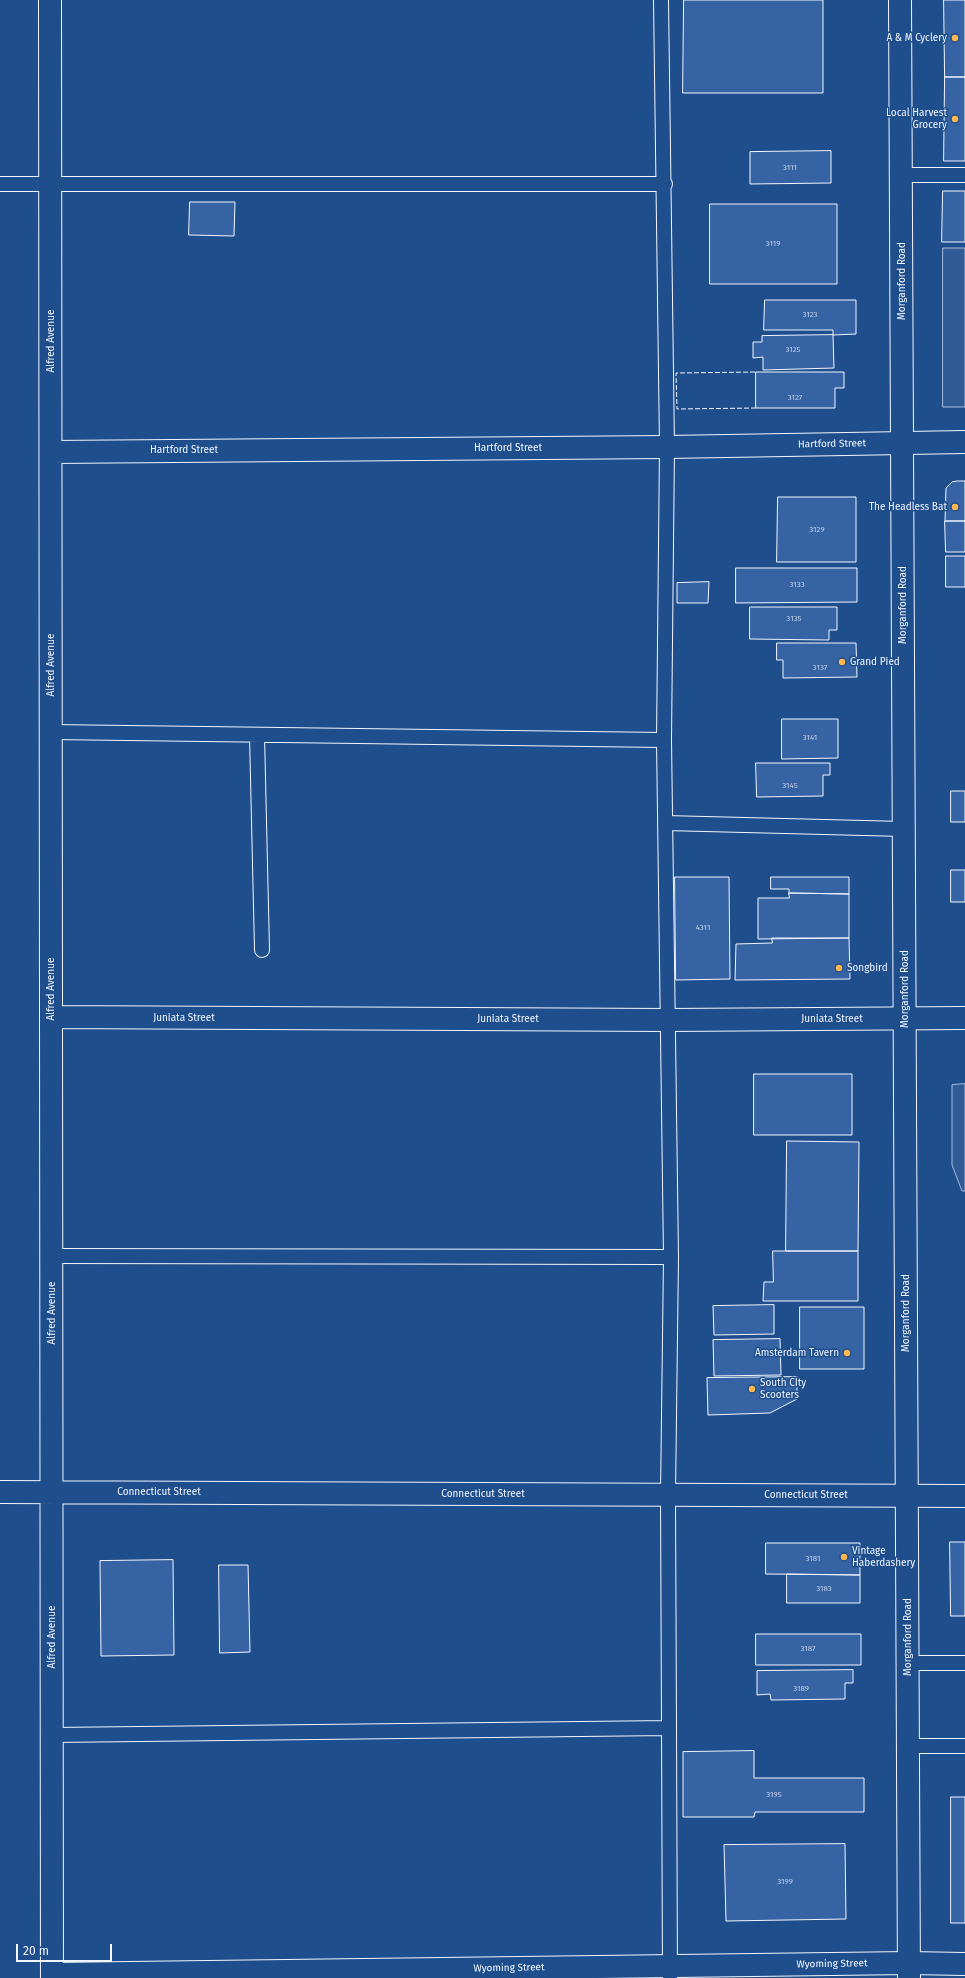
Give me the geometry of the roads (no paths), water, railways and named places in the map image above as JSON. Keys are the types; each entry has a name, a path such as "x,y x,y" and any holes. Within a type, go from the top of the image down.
{"street":[{"name":"Alfred Avenue","path":"50,0 52,1976"},
{"name":"Morganford Road","path":"900,0 909,1970"},
{"name":"Hartford Street","path":"51,452 667,447 965,442"},
{"name":"Juniata Street","path":"51,1017 668,1020 965,1018"},
{"name":"Connecticut Street","path":"0,1492 965,1496"},
{"name":"Wyoming Street","path":"52,1976 909,1970 965,1964"}],"lane":[{"path":"661,0 665,184 667,447 664,740 671,1257 668,1494 670,1972"},
{"path":"901,175 965,175"},
{"path":"0,184 665,184"},
{"path":"51,732 664,740"},
{"path":"257,735 262,950"},
{"path":"666,823 904,829"},
{"path":"52,1256 671,1257"},
{"path":"908,1663 965,1663"},
{"path":"52,1735 669,1728"},
{"path":"908,1746 965,1746"}],"place":[{"name":"A & M Cyclery","path":"955,38"},
{"name":"Local Harvest Grocery","path":"955,119"},
{"name":"The Headless Bat","path":"955,507"},
{"name":"Grand Pied","path":"842,662"},
{"name":"Songbird","path":"839,968"},
{"name":"Amsterdam Tavern","path":"847,1353"},
{"name":"South CIty Scooters","path":"752,1389"},
{"name":"Vintage Haberdashery","path":"844,1557"}]}
